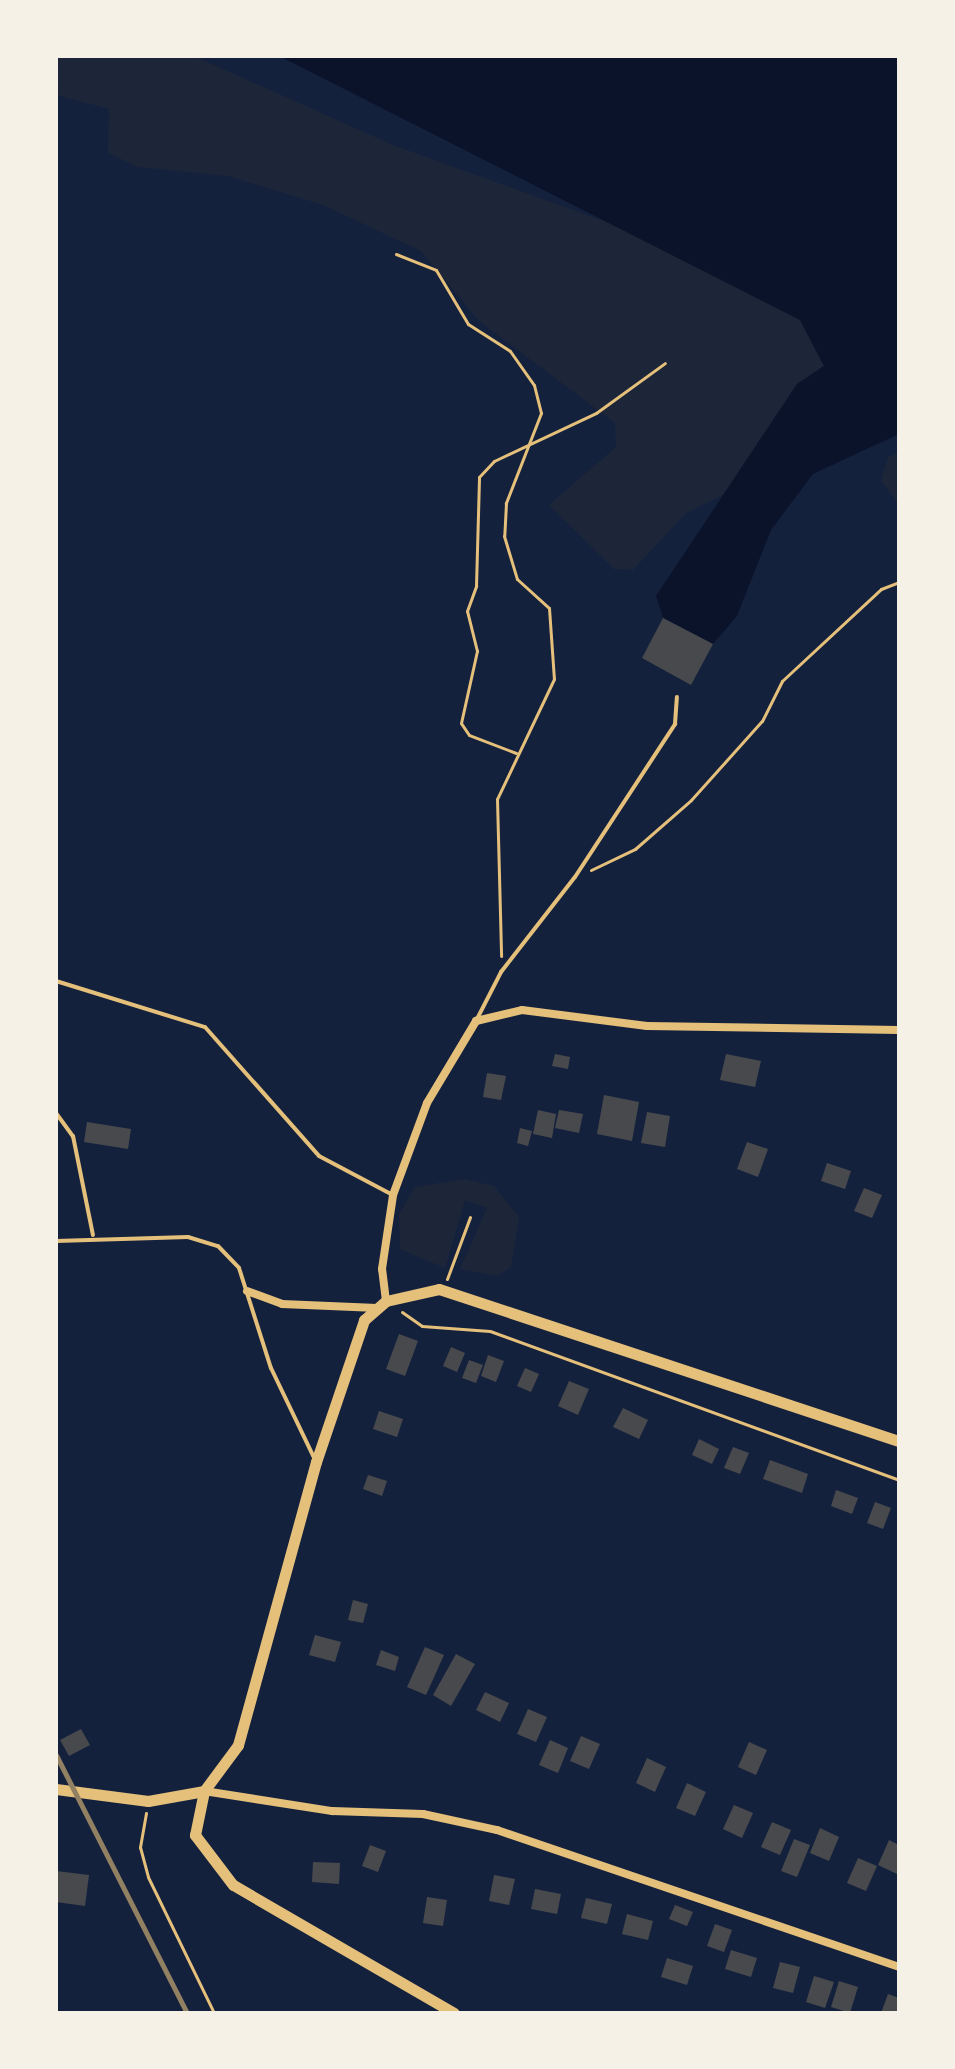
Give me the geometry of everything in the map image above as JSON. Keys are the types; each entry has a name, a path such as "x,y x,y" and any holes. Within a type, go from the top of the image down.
{"street":[{"path":"454,2013 233,1885 195,1835 204,1791 238,1745 316,1462 356,1336 381,1305 382,1269 393,1195 427,1103 476,1021 522,1010 647,1026 899,1030"},
{"path":"247,1291 282,1304 381,1305 443,1290 899,1441"},
{"path":"56,1789 148,1801 204,1791 332,1811 423,1814 497,1830 899,1967"}],"lane":[{"path":"476,1021 501,972 575,877 675,724 677,697"},
{"path":"56,981 205,1027 319,1156 393,1195"},
{"path":"56,1113 73,1136 93,1235"},
{"path":"56,1241 93,1235 188,1237 218,1246 239,1268 271,1368 316,1462"}],"path":[{"path":"396,254 436,270 468,324 510,351 534,385 541,427 506,503 504,536 517,579 549,608 554,679 548,706 516,753 497,799 501,972"},
{"path":"516,753 469,735 461,723 477,651 467,611 476,586 479,477 534,441 596,413 665,363"},
{"path":"575,877 635,849 691,800 762,721 782,681 881,589 899,582"},
{"path":"443,1290 470,1217"},
{"path":"381,1305 422,1326 490,1331 899,1480"},
{"path":"148,1801 140,1847 148,1877 214,2013"}],"shaded area":[{"path":"56,56 194,56 393,145 612,224 800,320 824,366 797,384 723,495 686,513 633,570 614,569 549,505 616,447 615,423 479,321 421,251 323,205 228,176 138,167 108,153 109,109 56,95"},
{"path":"279,56 899,56 899,434 813,474 771,530 737,616 713,644 663,618 656,596 797,384 824,366 800,320"},
{"path":"899,452 899,505 881,481 888,457"},
{"path":"464,1179 494,1186 519,1217 511,1267 498,1276 460,1269 487,1208 465,1200 445,1268 400,1249 399,1215 415,1187"}],"building":[{"path":"663,618 713,644 691,685 642,658"},
{"path":"555,1054 570,1057 568,1069 552,1066"},
{"path":"726,1054 761,1061 755,1087 720,1080"},
{"path":"487,1073 506,1076 501,1100 483,1097"},
{"path":"604,1095 639,1102 632,1141 597,1134"},
{"path":"538,1110 556,1114 552,1138 533,1134"},
{"path":"559,1110 583,1114 579,1133 555,1128"},
{"path":"647,1112 670,1116 665,1147 641,1143"},
{"path":"87,1122 131,1129 128,1149 84,1142"},
{"path":"520,1128 532,1131 528,1146 517,1143"},
{"path":"747,1142 768,1149 758,1177 737,1169"},
{"path":"827,1163 851,1171 845,1189 821,1181"},
{"path":"864,1188 882,1195 872,1218 854,1211"},
{"path":"399,1334 418,1341 405,1376 386,1369"},
{"path":"451,1347 465,1353 457,1372 443,1366"},
{"path":"488,1355 504,1361 496,1382 481,1376"},
{"path":"469,1360 483,1365 476,1383 462,1378"},
{"path":"525,1368 539,1374 531,1392 517,1386"},
{"path":"569,1381 589,1389 578,1415 558,1406"},
{"path":"623,1408 648,1420 639,1439 613,1427"},
{"path":"379,1411 403,1419 397,1437 373,1429"},
{"path":"699,1439 719,1449 712,1464 692,1455"},
{"path":"733,1447 749,1453 740,1474 724,1468"},
{"path":"770,1460 808,1474 802,1493 763,1479"},
{"path":"368,1475 387,1481 382,1496 363,1489"},
{"path":"836,1490 858,1498 852,1514 831,1506"},
{"path":"875,1502 891,1508 883,1529 867,1523"},
{"path":"353,1600 368,1604 363,1623 348,1620"},
{"path":"315,1635 341,1642 335,1662 309,1655"},
{"path":"425,1647 444,1655 426,1695 407,1687"},
{"path":"381,1650 399,1657 395,1671 376,1665"},
{"path":"456,1654 475,1664 451,1706 433,1695"},
{"path":"485,1692 509,1703 500,1722 476,1710"},
{"path":"528,1709 547,1717 536,1742 517,1734"},
{"path":"81,1729 90,1745 69,1756 60,1740"},
{"path":"581,1736 600,1744 589,1769 570,1761"},
{"path":"550,1740 568,1748 558,1773 539,1765"},
{"path":"749,1742 767,1750 756,1775 738,1767"},
{"path":"647,1758 666,1767 655,1792 636,1783"},
{"path":"687,1783 706,1792 695,1816 676,1808"},
{"path":"734,1805 753,1813 742,1838 723,1829"},
{"path":"772,1822 791,1830 780,1855 761,1847"},
{"path":"820,1828 839,1837 829,1861 810,1853"},
{"path":"794,1839 810,1845 797,1877 781,1871"},
{"path":"889,1840 899,1845 897,1874 878,1865"},
{"path":"370,1845 386,1851 378,1872 362,1866"},
{"path":"858,1858 877,1866 866,1891 847,1883"},
{"path":"313,1862 340,1863 339,1884 312,1882"},
{"path":"56,1871 89,1875 85,1906 56,1902"},
{"path":"494,1875 515,1879 509,1905 489,1901"},
{"path":"535,1889 561,1894 557,1914 531,1909"},
{"path":"427,1897 447,1900 443,1926 423,1923"},
{"path":"586,1898 612,1904 607,1924 581,1918"},
{"path":"675,1905 693,1912 687,1926 669,1919"},
{"path":"627,1914 653,1921 648,1940 622,1934"},
{"path":"715,1924 732,1930 724,1952 707,1946"},
{"path":"731,1950 757,1958 751,1977 725,1969"},
{"path":"667,1958 693,1966 687,1985 661,1977"},
{"path":"780,1962 800,1967 793,1993 773,1988"},
{"path":"814,1976 834,1982 825,2008 806,2002"},
{"path":"839,1981 858,1987 850,2013 831,2007"},
{"path":"888,1994 899,1998 899,2013 881,2013"}],"railway":[{"path":"56,1755 187,2013"}]}
